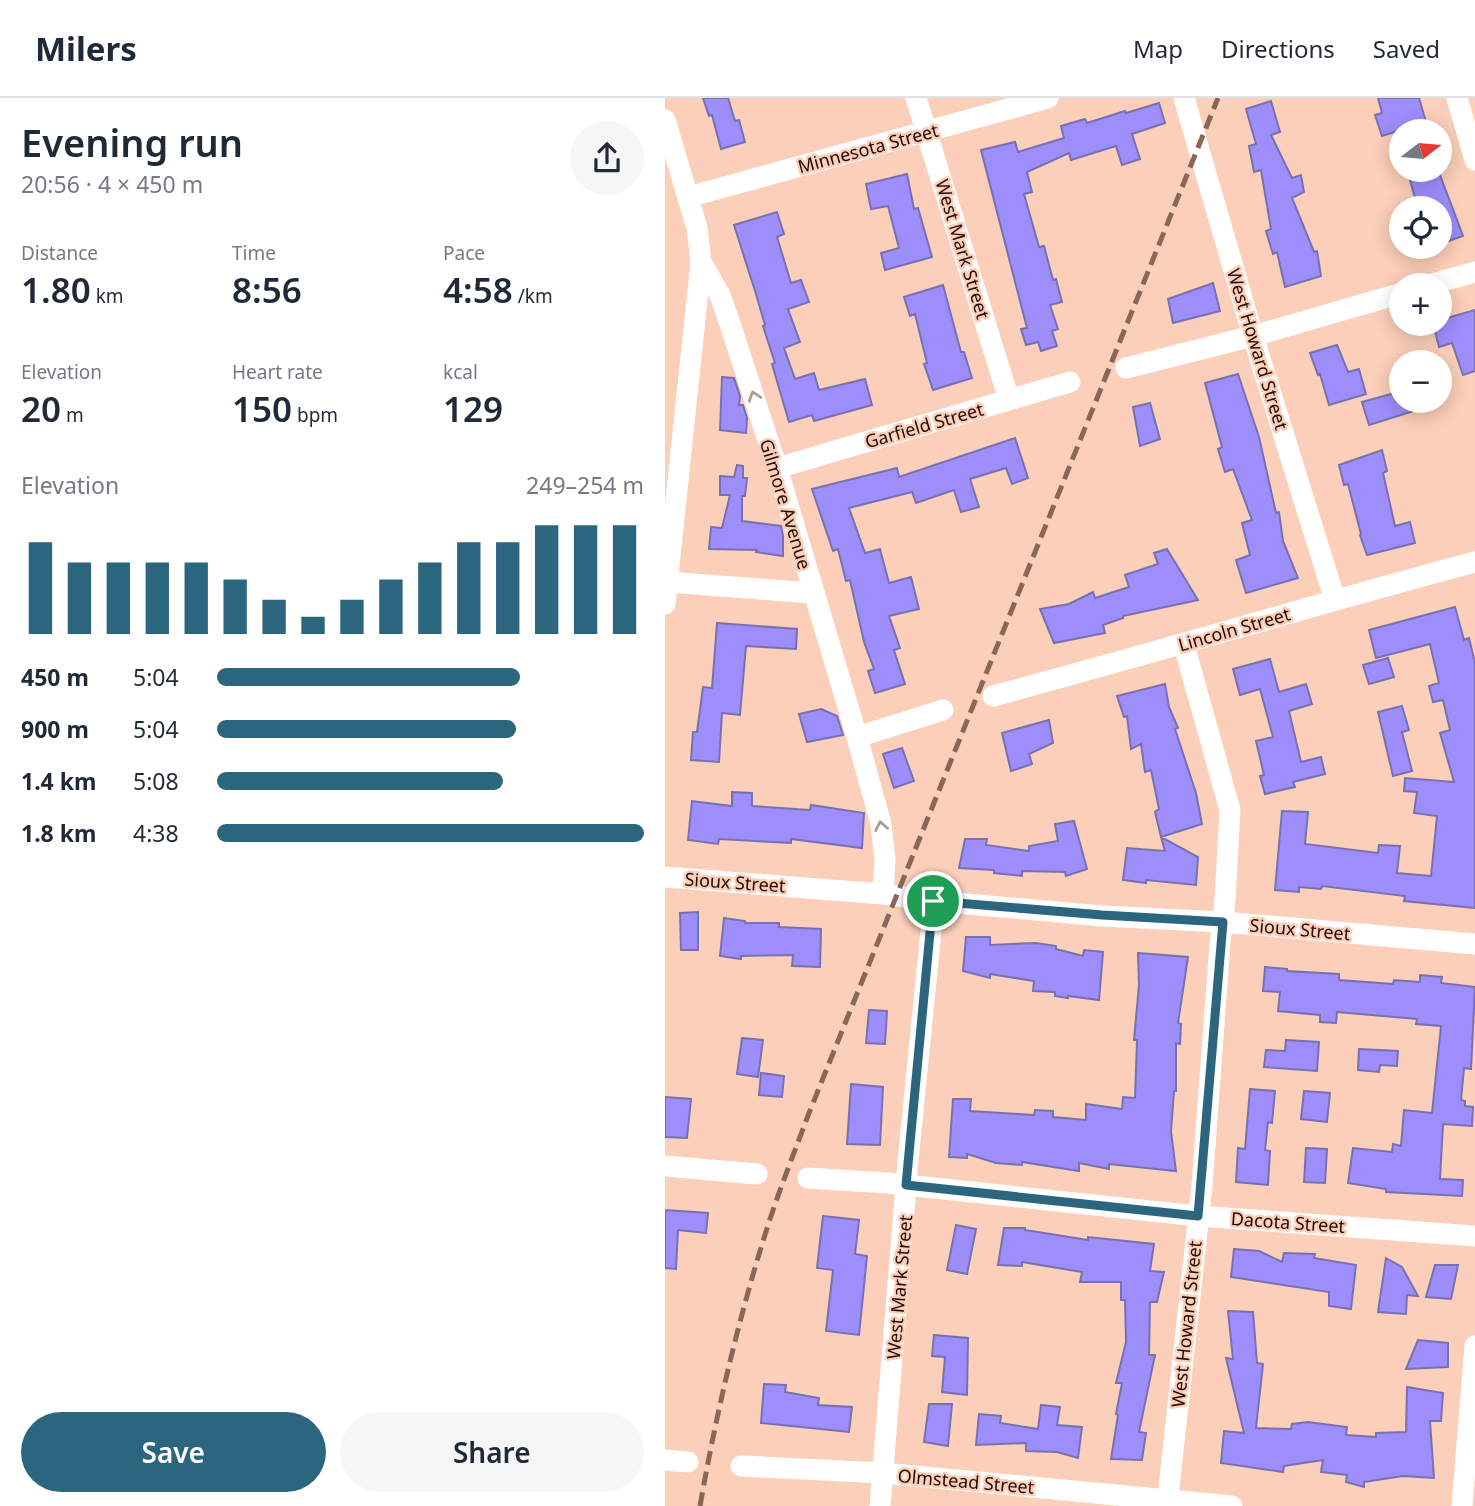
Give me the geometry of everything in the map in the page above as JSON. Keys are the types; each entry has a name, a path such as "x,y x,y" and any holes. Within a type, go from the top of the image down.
{"street":[{"name":"West Mark Street","path":"916,98 1009,400"},
{"name":"Minnesota Street","path":"688,197 1048,98"},
{"name":"West Howard Street","path":"1184,98 1253,336 1335,600"},
{"path":"1457,98 1475,160"},
{"name":"Gilmore Avenue","path":"665,120 699,236 701,262 720,295 777,468 857,737 881,824 885,860 883,894"},
{"path":"665,604 701,262"},
{"path":"1452,278 1475,272"},
{"path":"1126,368 1253,336 1389,297"},
{"name":"Garfield Street","path":"777,468 1070,382"},
{"name":"Lincoln Street","path":"993,695 1184,645 1475,562"},
{"path":"667,582 813,593"},
{"name":"West Howard Street","path":"1167,1503 1198,1216 1230,810 1184,645"},
{"path":"857,737 943,710"},
{"name":"Sioux Street","path":"665,877 1475,944"},
{"name":"West Mark Street","path":"880,1506 906,1185 933,901"},
{"path":"665,1166 757,1174"},
{"name":"Dacota Street","path":"808,1178 906,1185 1198,1216 1475,1236"},
{"path":"1462,1506 1475,1346"},
{"path":"665,1460 688,1462"},
{"name":"Olmstead Street","path":"741,1466 883,1473 1167,1503 1232,1506"}],"building":[{"path":"703,98 728,98 735,121 739,120 745,142 721,149 712,115 709,116"},
{"path":"1378,98 1419,98 1425,119 1389,119 1389,134 1382,136 1375,115 1382,113"},
{"path":"1271,101 1280,132 1271,135 1292,178 1301,175 1304,192 1292,198 1314,252 1317,251 1321,276 1285,287 1277,252 1273,254 1266,231 1271,229 1261,170 1254,172 1249,146 1256,144 1246,109"},
{"path":"1159,103 1165,123 1132,134 1140,159 1122,165 1116,146 1071,160 1069,153 1027,172 1032,192 1024,194 1039,247 1044,246 1062,302 1050,305 1058,329 1052,331 1057,346 1041,351 1038,342 1026,345 1021,329 1027,328 981,150 1015,142 1018,152 1064,138 1061,126 1085,119 1087,123"},
{"path":"907,174 914,209 918,208 932,257 885,270 881,253 899,248 888,206 871,209 866,184"},
{"path":"1410,182 1443,182 1448,196 1415,196"},
{"path":"1452,207 1463,236 1452,240"},
{"path":"777,212 784,234 777,237 791,283 801,280 809,302 788,309 800,342 784,348 795,379 814,373 819,390 865,379 872,405 814,421 812,415 789,422 772,364 775,363 763,326 765,325 734,225"},
{"path":"1213,283 1220,311 1173,323 1168,299"},
{"path":"943,285 961,352 964,352 972,378 933,390 924,364 927,363 915,314 910,316 904,297"},
{"path":"1475,310 1475,371 1463,375 1452,343 1439,347 1436,336 1452,336 1452,317"},
{"path":"1337,345 1348,372 1359,369 1366,394 1329,405 1320,374 1318,375 1310,353"},
{"path":"1238,374 1259,437 1276,513 1279,512 1283,541 1298,578 1246,593 1236,560 1250,555 1242,523 1252,520 1233,469 1225,472 1218,449 1222,447 1205,383"},
{"path":"722,377 734,378 740,396 739,405 743,405 747,418 746,433 720,430"},
{"path":"1389,395 1389,413 1407,413 1369,425 1362,402"},
{"path":"1150,403 1160,439 1140,446 1133,407"},
{"path":"1015,438 1028,478 1012,484 1006,468 970,479 979,507 961,512 954,490 916,503 912,492 849,508 865,553 880,549 889,583 911,577 919,609 889,616 900,648 894,650 905,684 875,693 868,671 874,669 864,642 850,580 846,581 838,549 833,551 812,489 897,468 899,477"},
{"path":"1382,450 1387,471 1383,473 1395,526 1410,522 1415,543 1367,555 1348,484 1344,485 1339,465"},
{"path":"737,465 743,466 743,478 747,478 745,496 742,496 742,521 781,526 783,556 756,552 757,550 709,549 711,527 722,528 730,495 720,495 720,476 734,477"},
{"path":"1167,549 1198,600 1123,616 1103,625 1105,633 1054,643 1040,609 1069,604 1093,592 1095,598 1129,587 1125,575 1158,564 1154,553"},
{"path":"1455,607 1464,640 1469,638 1475,663 1475,908 1404,901 1405,896 1322,886 1321,889 1299,887 1299,892 1275,890 1282,811 1308,812 1305,844 1378,853 1379,845 1400,846 1397,873 1431,876 1437,816 1414,813 1417,792 1404,791 1405,778 1454,782 1440,733 1450,730 1443,700 1433,702 1429,686 1439,683 1430,644 1376,658 1369,630"},
{"path":"717,623 797,629 796,649 746,646 740,715 722,713 719,762 691,760 693,732 697,732 703,687 712,688"},
{"path":"1388,658 1394,677 1369,684 1363,665"},
{"path":"1270,659 1279,692 1306,684 1312,704 1289,711 1301,762 1321,757 1325,774 1293,782 1295,787 1265,794 1260,776 1264,775 1256,741 1273,737 1260,689 1240,695 1233,669"},
{"path":"1165,684 1169,707 1178,728 1175,729 1196,793 1202,824 1161,837 1155,812 1159,809 1151,770 1145,772 1141,744 1131,749 1127,716 1124,717 1117,696"},
{"path":"1402,706 1409,730 1402,732 1412,771 1393,776 1378,712"},
{"path":"821,709 837,716 843,735 807,742 799,714"},
{"path":"1049,720 1053,743 1029,754 1032,764 1011,771 1002,733"},
{"path":"902,748 914,781 894,788 883,754"},
{"path":"732,792 752,793 752,806 810,810 811,805 864,813 862,848 791,839 791,843 719,839 718,844 688,840 692,801 732,806"},
{"path":"1074,821 1087,869 1066,876 1065,872 1022,871 1022,876 994,873 994,870 959,868 965,839 987,839 986,845 1029,851 1029,846 1058,841 1055,824"},
{"path":"1161,837 1198,857 1196,885 1123,880 1127,848 1165,851"},
{"path":"698,912 698,950 681,950 680,913"},
{"path":"724,918 745,923 779,923 779,927 821,929 820,967 792,966 793,955 741,956 741,959 720,956"},
{"path":"966,937 990,937 990,945 1036,943 1056,946 1056,949 1083,956 1084,950 1103,952 1099,1000 1055,996 1055,992 1033,991 1034,981 990,974 990,978 963,971"},
{"path":"1138,953 1188,957 1178,1023 1181,1024 1180,1044 1176,1043 1176,1091 1171,1131 1176,1171 1109,1164 1109,1169 1079,1163 1079,1171 1022,1162 1022,1165 996,1163 967,1154 967,1158 949,1157 953,1099 971,1099 970,1111 1034,1115 1035,1110 1053,1111 1053,1117 1086,1120 1086,1104 1122,1109 1123,1097 1135,1098 1137,1040 1134,1040 1139,985"},
{"path":"1265,967 1339,974 1339,980 1393,984 1394,980 1420,982 1420,975 1442,977 1441,983 1475,987 1471,1069 1464,1068 1461,1100 1465,1101 1465,1106 1473,1107 1472,1126 1443,1124 1440,1179 1463,1180 1462,1196 1386,1192 1386,1189 1348,1183 1353,1148 1392,1152 1393,1144 1401,1146 1404,1110 1432,1113 1441,1026 1416,1024 1417,1019 1337,1012 1336,1023 1320,1022 1320,1015 1278,1011 1280,992 1263,991"},
{"path":"869,1010 887,1011 885,1044 866,1043"},
{"path":"742,1038 763,1040 758,1077 737,1074"},
{"path":"1286,1040 1319,1042 1317,1071 1264,1067 1266,1050 1285,1051"},
{"path":"1359,1049 1398,1051 1397,1066 1380,1065 1379,1072 1358,1070"},
{"path":"761,1073 784,1076 782,1097 759,1095"},
{"path":"851,1084 883,1087 880,1145 847,1144"},
{"path":"1250,1089 1275,1091 1272,1123 1268,1122 1265,1150 1270,1151 1268,1185 1236,1182 1238,1148 1245,1149"},
{"path":"1304,1091 1330,1093 1327,1122 1301,1119"},
{"path":"665,1097 691,1099 687,1138 665,1137"},
{"path":"1306,1148 1327,1149 1325,1183 1304,1182"},
{"path":"665,1210 708,1213 706,1233 678,1230 676,1269 665,1268"},
{"path":"823,1216 859,1220 855,1254 867,1256 859,1335 826,1331 833,1270 817,1268"},
{"path":"956,1225 976,1229 967,1274 947,1270"},
{"path":"1004,1228 1025,1228 1088,1240 1088,1237 1154,1244 1150,1271 1164,1272 1157,1302 1150,1302 1149,1355 1155,1355 1139,1432 1146,1433 1142,1460 1111,1459 1122,1383 1116,1383 1126,1342 1125,1300 1121,1300 1121,1282 1080,1282 1082,1272 1022,1262 1022,1266 998,1265"},
{"path":"1234,1249 1259,1251 1282,1262 1284,1253 1315,1254 1314,1258 1356,1265 1351,1309 1329,1306 1329,1292 1231,1277"},
{"path":"1386,1258 1402,1267 1418,1296 1407,1295 1406,1314 1378,1312"},
{"path":"1435,1265 1458,1265 1451,1299 1426,1297"},
{"path":"1228,1311 1253,1312 1257,1363 1263,1364 1256,1428 1291,1429 1292,1424 1308,1422 1347,1427 1346,1435 1376,1437 1376,1433 1406,1432 1407,1387 1443,1393 1441,1421 1430,1421 1434,1478 1403,1476 1364,1482 1364,1487 1346,1482 1347,1475 1321,1472 1323,1460 1284,1466 1283,1472 1221,1463 1224,1431 1244,1433 1226,1358 1233,1359"},
{"path":"934,1335 968,1338 967,1395 942,1392 945,1357 932,1356"},
{"path":"1418,1340 1448,1343 1448,1367 1406,1369"},
{"path":"764,1384 786,1385 785,1392 819,1398 818,1405 852,1407 849,1432 761,1423"},
{"path":"929,1404 952,1404 948,1446 924,1442"},
{"path":"1041,1405 1060,1407 1057,1425 1082,1427 1078,1458 1057,1452 1026,1451 1026,1443 976,1445 979,1414 1001,1416 1000,1423 1038,1429"}],"railway":[{"path":"700,1506 739,1325 784,1179 1218,98"}],"route":[{"path":"933,901 1223,922 1198,1216 906,1185 933,901"}]}
